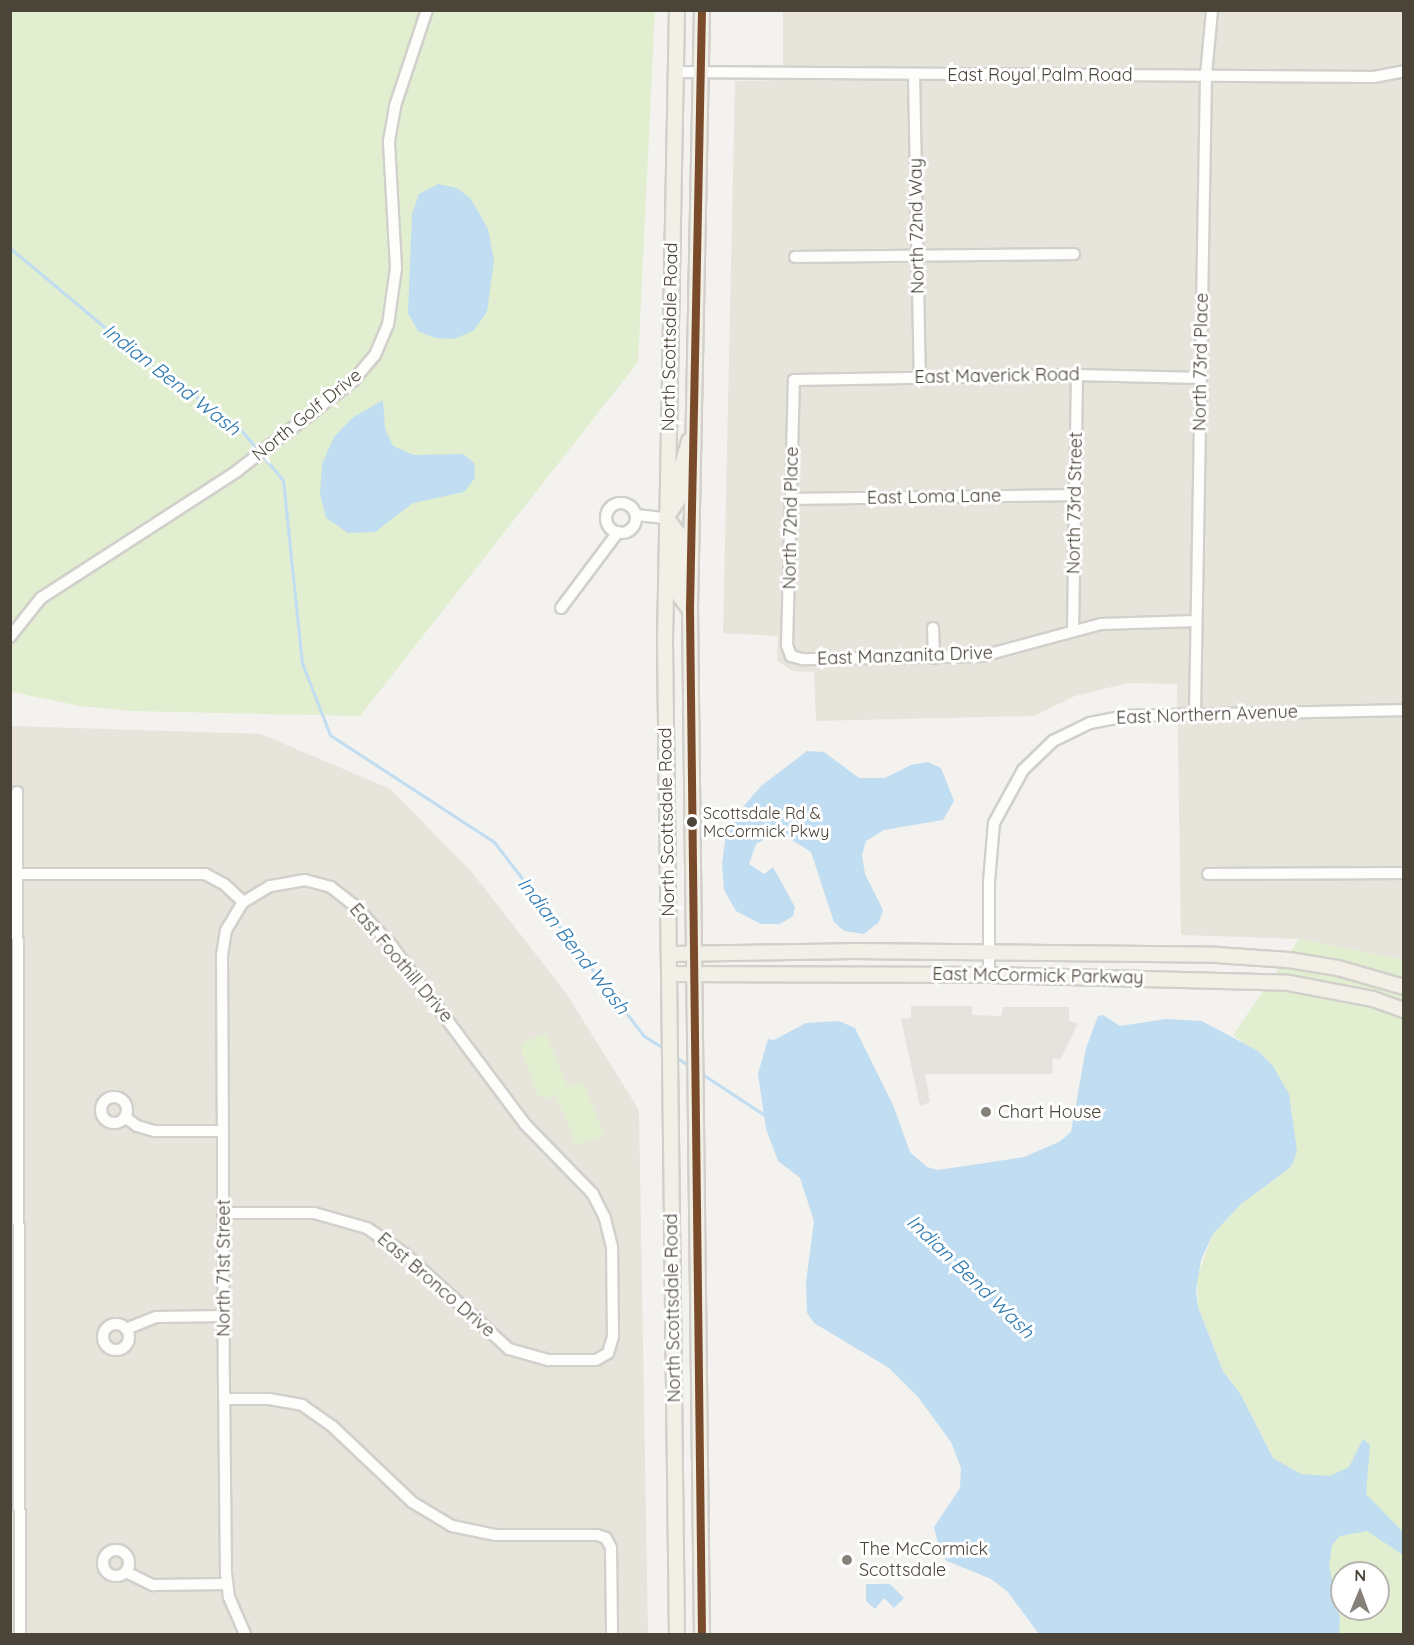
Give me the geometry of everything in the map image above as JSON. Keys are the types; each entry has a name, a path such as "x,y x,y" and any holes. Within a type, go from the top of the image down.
{"main road":[{"name":"North Scottsdale Road","path":"677,10 666,518 668,977 677,1635"},
{"name":"North Scottsdale Road","path":"702,10 690,610 702,1635"},
{"path":"690,610 679,595 679,534 666,518 680,496 681,469 694,421"},
{"name":"East McCormick Parkway","path":"669,954 989,952 1289,960 1404,987"},
{"name":"East McCormick Parkway","path":"668,977 694,973 989,975 1289,983 1373,999 1404,1010"},
{"path":"1373,999 1381,980"}],"street":[{"name":"North Golf Drive","path":"10,637 41,598 237,471 353,381 375,355 388,325 397,245 388,141 395,106 426,10"},
{"name":"North 73rd Place","path":"1195,713 1206,75 1212,10"},
{"name":"East Royal Palm Road","path":"676,72 1374,76 1404,71"},
{"name":"North 72nd Way","path":"914,75 920,377"},
{"path":"795,257 1074,254"},
{"name":"East Maverick Road","path":"794,380 1077,375 1201,378"},
{"name":"North 73rd Street","path":"1073,631 1077,375"},
{"name":"North 72nd Place","path":"791,656 787,645 794,380"},
{"name":"East Loma Lane","path":"792,499 1076,495"},
{"path":"618,532 607,523 607,513 613,505 627,504 636,515 666,518"},
{"path":"561,608 618,532 632,528 636,515"},
{"name":"East Manzanita Drive","path":"791,656 934,658 998,654 1073,631 1128,622 1196,621"},
{"path":"933,628 934,658"},
{"name":"East Northern Avenue","path":"989,975 994,823 1023,770 1053,741 1090,723 1127,716 1404,710"},
{"path":"16,792 13,1189 15,1462 20,1635"},
{"path":"1208,874 1404,873"},
{"path":"15,874 205,874 224,884 243,902"},
{"name":"East Foothill Drive","path":"243,902 270,886 305,880 331,887 356,906 392,946 525,1124 593,1194 606,1218 612,1268 613,1337 608,1353"},
{"name":"North 71st Street","path":"243,902 232,918 222,944 227,1584 244,1635"},
{"path":"125,1118 137,1126 155,1131 223,1131"},
{"name":"East Bronco Drive","path":"223,1213 314,1213 348,1220 395,1246 509,1348 548,1360 596,1360 608,1353"},
{"path":"126,1329 156,1317 224,1316"},
{"path":"225,1399 269,1399 302,1406 332,1426 412,1502 452,1526 496,1535 597,1535 606,1538 612,1548 612,1635"},
{"path":"126,1572 153,1585 227,1584"}],"shaded area":[{"path":"783,11 1403,11 1403,960 1299,939 1181,935 1177,684 1128,683 1075,696 1034,716 816,721 814,672 792,671 777,660 778,636 723,633 735,81 783,80"},
{"path":"11,726 261,734 390,789 471,871 566,993 639,1110 648,1634 11,1634"},
{"path":"911,1006 972,1006 972,1015 1001,1016 1003,1007 1069,1007 1069,1021 1078,1023 1060,1060 1053,1058 1052,1074 925,1074 930,1102 920,1106 901,1019 911,1018"}],"green space":[{"path":"11,11 655,11 638,362 360,716 132,711 80,706 11,692"},
{"path":"1299,939 1403,960 1403,1634 1277,1634 1285,1467 1273,1458 1241,1395 1223,1371 1198,1307 1197,1277 1213,1234 1242,1203 1282,1174 1273,1066 1233,1035"},
{"path":"546,1033 568,1087 583,1081 604,1135 576,1146 556,1095 545,1099 538,1095 521,1050 524,1042"}],"water":[{"path":"438,184 457,188 471,199 488,229 494,260 487,312 473,331 454,339 435,338 418,331 408,313 412,214 419,194"},
{"path":"383,400 385,429 393,446 414,455 463,454 474,463 475,478 464,492 413,503 375,532 348,533 326,518 320,494 322,464 334,437 352,418"},
{"path":"807,751 824,752 859,778 885,778 911,765 928,762 941,768 954,801 943,820 884,830 866,841 862,855 865,874 883,910 879,922 864,934 844,931 834,922 811,852 784,835 773,835 756,844 749,864 764,874 773,867 795,907 793,916 780,924 761,924 736,911 724,890 722,864 727,826 761,786"},
{"path":"1103,1015 1120,1026 1166,1019 1202,1021 1258,1051 1273,1066 1289,1094 1297,1151 1294,1160 1290,1168 1242,1203 1213,1234 1201,1260 1196,1290 1198,1307 1223,1371 1241,1395 1273,1458 1301,1474 1330,1476 1349,1467 1363,1439 1370,1445 1366,1494 1403,1532 1403,1555 1367,1531 1340,1536 1332,1545 1329,1565 1330,1621 1340,1621 1339,1634 1039,1634 1007,1591 991,1579 947,1561 940,1553 934,1527 960,1488 961,1468 951,1442 918,1397 889,1368 814,1323 807,1313 806,1282 814,1221 800,1178 778,1161 766,1129 758,1074 768,1039 774,1040 806,1023 839,1021 855,1028 893,1105 910,1152 927,1167 938,1170 1024,1157 1059,1142 1071,1132 1086,1048 1098,1016"},
{"path":"866,1584 890,1584 904,1598 894,1608 884,1598 875,1609 866,1601"}],"waterway":[{"name":"Indian Bend Wash","path":"10,248 151,366 236,424 283,480 302,663 330,735 494,842 644,1036 666,1050"},
{"name":"Indian Bend Wash","path":"674,1056 691,1067"},
{"name":"Indian Bend Wash","path":"699,1072 766,1116"}],"transit line":[{"path":"702,10 690,610 702,1634"}],"place":[{"name":"Scottsdale Rd & McCormick Pkwy","path":"692,822"},
{"name":"Chart House","path":"986,1112"},
{"name":"The McCormick Scottsdale","path":"847,1560"}]}
